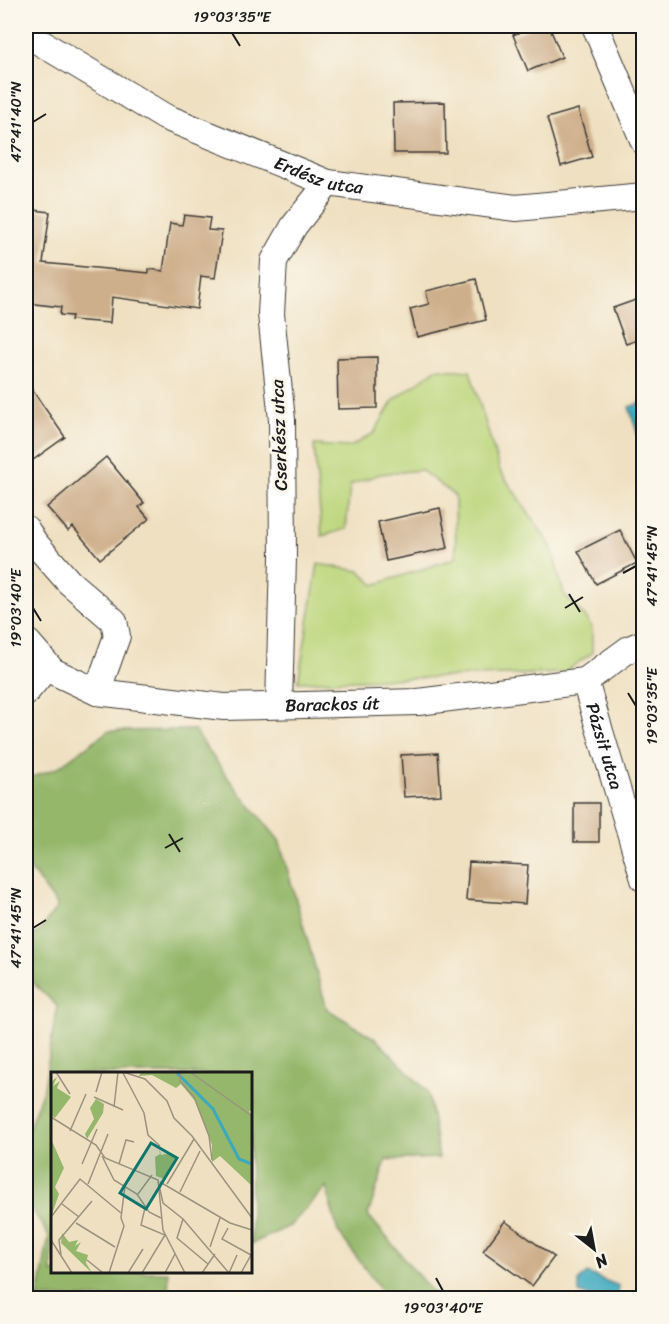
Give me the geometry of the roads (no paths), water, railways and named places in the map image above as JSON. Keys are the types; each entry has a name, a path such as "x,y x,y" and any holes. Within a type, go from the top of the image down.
{"street":[{"path":"595,26 644,142"},
{"name":"Erdész utca","path":"30,33 165,117 328,183 516,208 644,196"},
{"name":"Cserkész utca","path":"279,705 283,558 282,420 271,314 274,261 294,226 328,183"},
{"path":"26,529 34,542 69,582 114,621 117,636 97,692"},
{"name":"Barackos út","path":"26,645 46,668 97,692 224,707 418,702 585,681 629,649 644,643"},
{"path":"26,692 46,668"},
{"name":"Pázsit utca","path":"585,681 644,879"}],"water":[{"path":"643,402 643,444 641,445 629,407"},
{"path":"587,1273 619,1286 616,1298 593,1298 579,1293 579,1281"}]}
